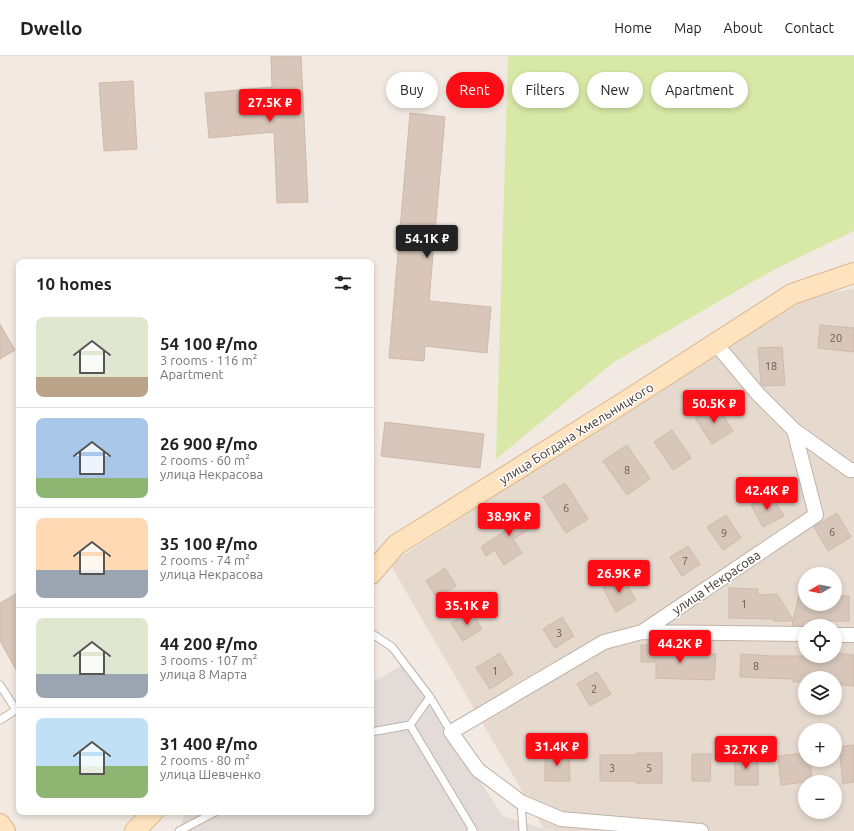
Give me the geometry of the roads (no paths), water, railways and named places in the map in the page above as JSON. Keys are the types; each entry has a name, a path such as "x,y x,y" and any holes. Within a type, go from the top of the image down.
{"street":[{"name":"улица Богдана Хмельницкого","path":"374,571 396,545 716,344 792,294 854,273"},
{"path":"716,344 758,394 794,430 850,470 854,470"},
{"name":"улица Некрасова","path":"451,732 604,642 642,632 816,515 794,430"},
{"path":"642,632 798,634"},
{"path":"842,635 854,635"},
{"path":"451,732 478,770 521,802 561,819 621,828 701,831"},
{"path":"0,824 5,831"}],"lane":[{"path":"374,634 392,647 430,697 451,732"},
{"path":"0,685 16,706"},
{"path":"374,731 410,725 430,697"},
{"path":"0,720 16,710"},
{"path":"410,725 473,831"},
{"path":"521,802 523,831"},
{"path":"179,831 209,815"}]}
